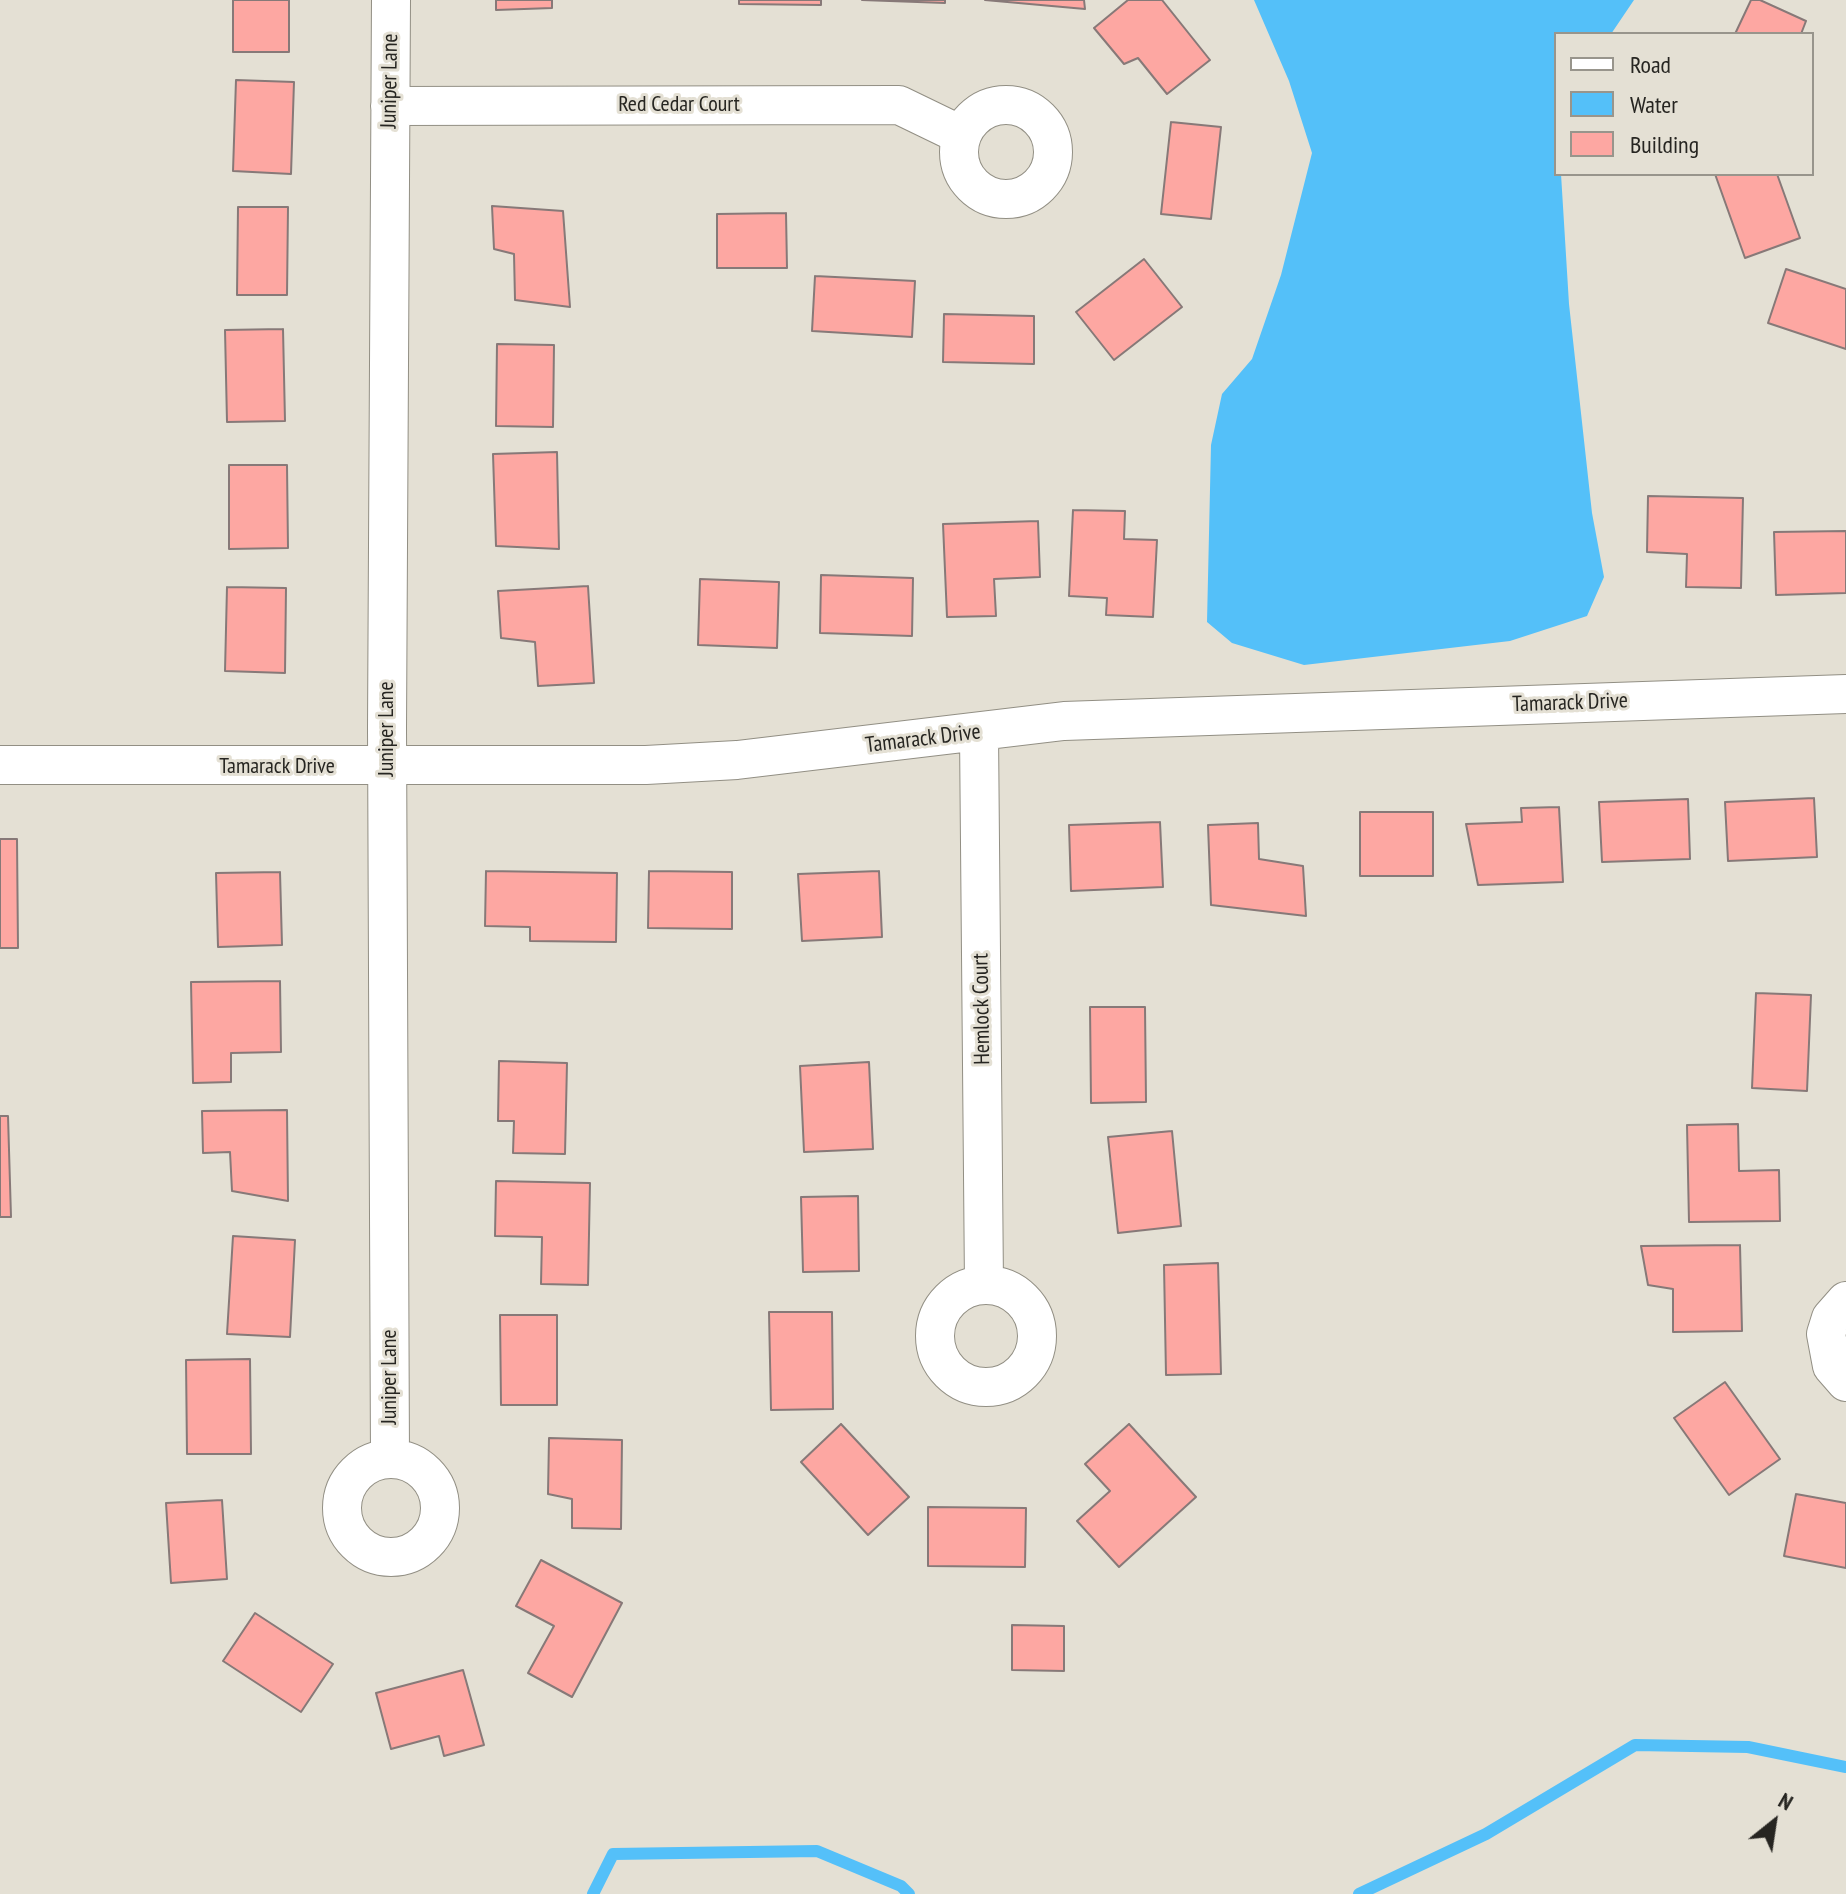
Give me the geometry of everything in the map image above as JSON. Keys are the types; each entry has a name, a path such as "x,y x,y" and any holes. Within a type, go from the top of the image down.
{"street":[{"name":"Juniper Lane","path":"390,1458 387,768 391,0"},
{"name":"Red Cedar Court","path":"390,106 899,105 961,135"},
{"name":"Tamarack Drive","path":"0,765 387,768 646,765 737,760 1064,721 1846,694"},
{"name":"Hemlock Court","path":"979,733 984,1285"},
{"path":"1846,1301 1831,1318 1826,1334 1832,1366 1846,1382"}],"water":[{"path":"1254,0 1634,0 1612,32 1554,32 1554,176 1561,176 1569,304 1592,513 1604,577 1587,616 1510,641 1304,665 1232,643 1207,622 1211,445 1222,394 1252,359 1281,275 1312,153 1289,81"}],"building":[{"path":"233,0 289,0 289,52 233,52"},
{"path":"496,0 552,0 552,8 496,10"},
{"path":"739,0 821,0 821,5 739,4"},
{"path":"862,0 945,0 945,3"},
{"path":"985,0 1084,0 1085,9"},
{"path":"1128,0 1162,0 1210,60 1167,94 1138,58 1124,64 1094,28"},
{"path":"1751,0 1760,0 1806,21 1802,32 1736,32"},
{"path":"236,80 294,82 291,174 233,171"},
{"path":"1171,122 1221,127 1211,219 1161,214"},
{"path":"1716,176 1778,176 1800,238 1745,258"},
{"path":"492,206 563,211 570,307 515,300 514,254 494,249"},
{"path":"238,207 288,207 287,295 237,295"},
{"path":"786,213 787,268 717,268 717,214"},
{"path":"1144,259 1182,307 1114,360 1076,312"},
{"path":"1786,269 1846,289 1846,349 1768,323"},
{"path":"815,276 915,281 912,337 812,331"},
{"path":"944,314 1034,316 1034,364 943,362"},
{"path":"283,329 285,421 227,422 225,330"},
{"path":"497,344 554,345 553,427 496,426"},
{"path":"557,452 559,549 496,546 493,454"},
{"path":"229,465 287,465 288,548 229,549"},
{"path":"1648,496 1743,498 1741,588 1686,587 1687,554 1647,552"},
{"path":"1073,510 1125,511 1124,539 1157,540 1153,617 1106,615 1107,598 1069,596"},
{"path":"1038,521 1040,577 994,579 996,616 947,617 943,524"},
{"path":"1846,531 1846,593 1776,595 1774,532"},
{"path":"821,575 913,578 912,636 820,633"},
{"path":"700,579 779,582 777,648 698,645"},
{"path":"588,586 594,683 538,686 535,642 501,638 498,591"},
{"path":"227,587 286,588 285,673 225,671"},
{"path":"1814,798 1817,857 1728,861 1725,802"},
{"path":"1688,799 1690,859 1602,862 1599,802"},
{"path":"1559,807 1563,882 1478,885 1466,824 1522,822 1521,808"},
{"path":"1360,812 1433,812 1433,876 1360,876"},
{"path":"1160,822 1163,887 1071,891 1069,825"},
{"path":"1258,823 1259,859 1303,866 1306,916 1211,905 1208,825"},
{"path":"0,839 17,839 18,948 0,948"},
{"path":"486,871 617,873 616,942 530,941 530,927 485,926"},
{"path":"649,871 732,872 732,929 648,928"},
{"path":"879,871 882,937 802,941 798,874"},
{"path":"280,872 282,945 218,947 216,873"},
{"path":"280,981 281,1052 231,1053 231,1082 193,1083 191,982"},
{"path":"1756,993 1811,995 1807,1091 1752,1088"},
{"path":"1090,1007 1145,1007 1146,1102 1091,1103"},
{"path":"499,1061 567,1063 565,1154 513,1153 514,1121 498,1121"},
{"path":"869,1062 873,1149 804,1152 800,1066"},
{"path":"287,1110 288,1201 232,1191 230,1152 203,1153 202,1111"},
{"path":"0,1116 8,1116 11,1217 0,1217"},
{"path":"1738,1124 1739,1171 1779,1170 1780,1221 1689,1222 1687,1125"},
{"path":"1172,1131 1181,1226 1118,1233 1108,1137"},
{"path":"496,1181 590,1183 588,1285 541,1284 542,1237 495,1236"},
{"path":"858,1196 859,1271 803,1272 801,1197"},
{"path":"233,1236 295,1240 290,1337 227,1334"},
{"path":"1740,1245 1742,1331 1673,1332 1673,1289 1648,1285 1641,1246"},
{"path":"1218,1263 1221,1374 1166,1375 1164,1265"},
{"path":"769,1312 832,1312 833,1409 771,1410"},
{"path":"500,1315 557,1315 557,1405 501,1405"},
{"path":"250,1359 251,1454 187,1454 186,1360"},
{"path":"1725,1382 1780,1459 1729,1495 1674,1418"},
{"path":"841,1424 909,1497 868,1535 801,1462"},
{"path":"1129,1424 1196,1497 1119,1567 1077,1521 1110,1491 1085,1464"},
{"path":"549,1438 622,1440 621,1529 572,1528 572,1499 548,1494"},
{"path":"1796,1494 1846,1503 1846,1568 1784,1556"},
{"path":"222,1500 227,1579 171,1583 166,1503"},
{"path":"928,1507 1026,1508 1025,1567 928,1566"},
{"path":"541,1560 622,1603 572,1697 528,1673 554,1626 516,1606"},
{"path":"255,1613 333,1664 301,1712 223,1661"},
{"path":"1012,1625 1064,1626 1064,1671 1012,1670"},
{"path":"463,1670 484,1745 444,1756 439,1736 391,1749 376,1693"}],"waterway":[{"path":"1359,1894 1486,1834 1635,1745 1748,1747 1846,1767"},
{"path":"593,1894 613,1854 817,1851 901,1886 909,1894"}]}
